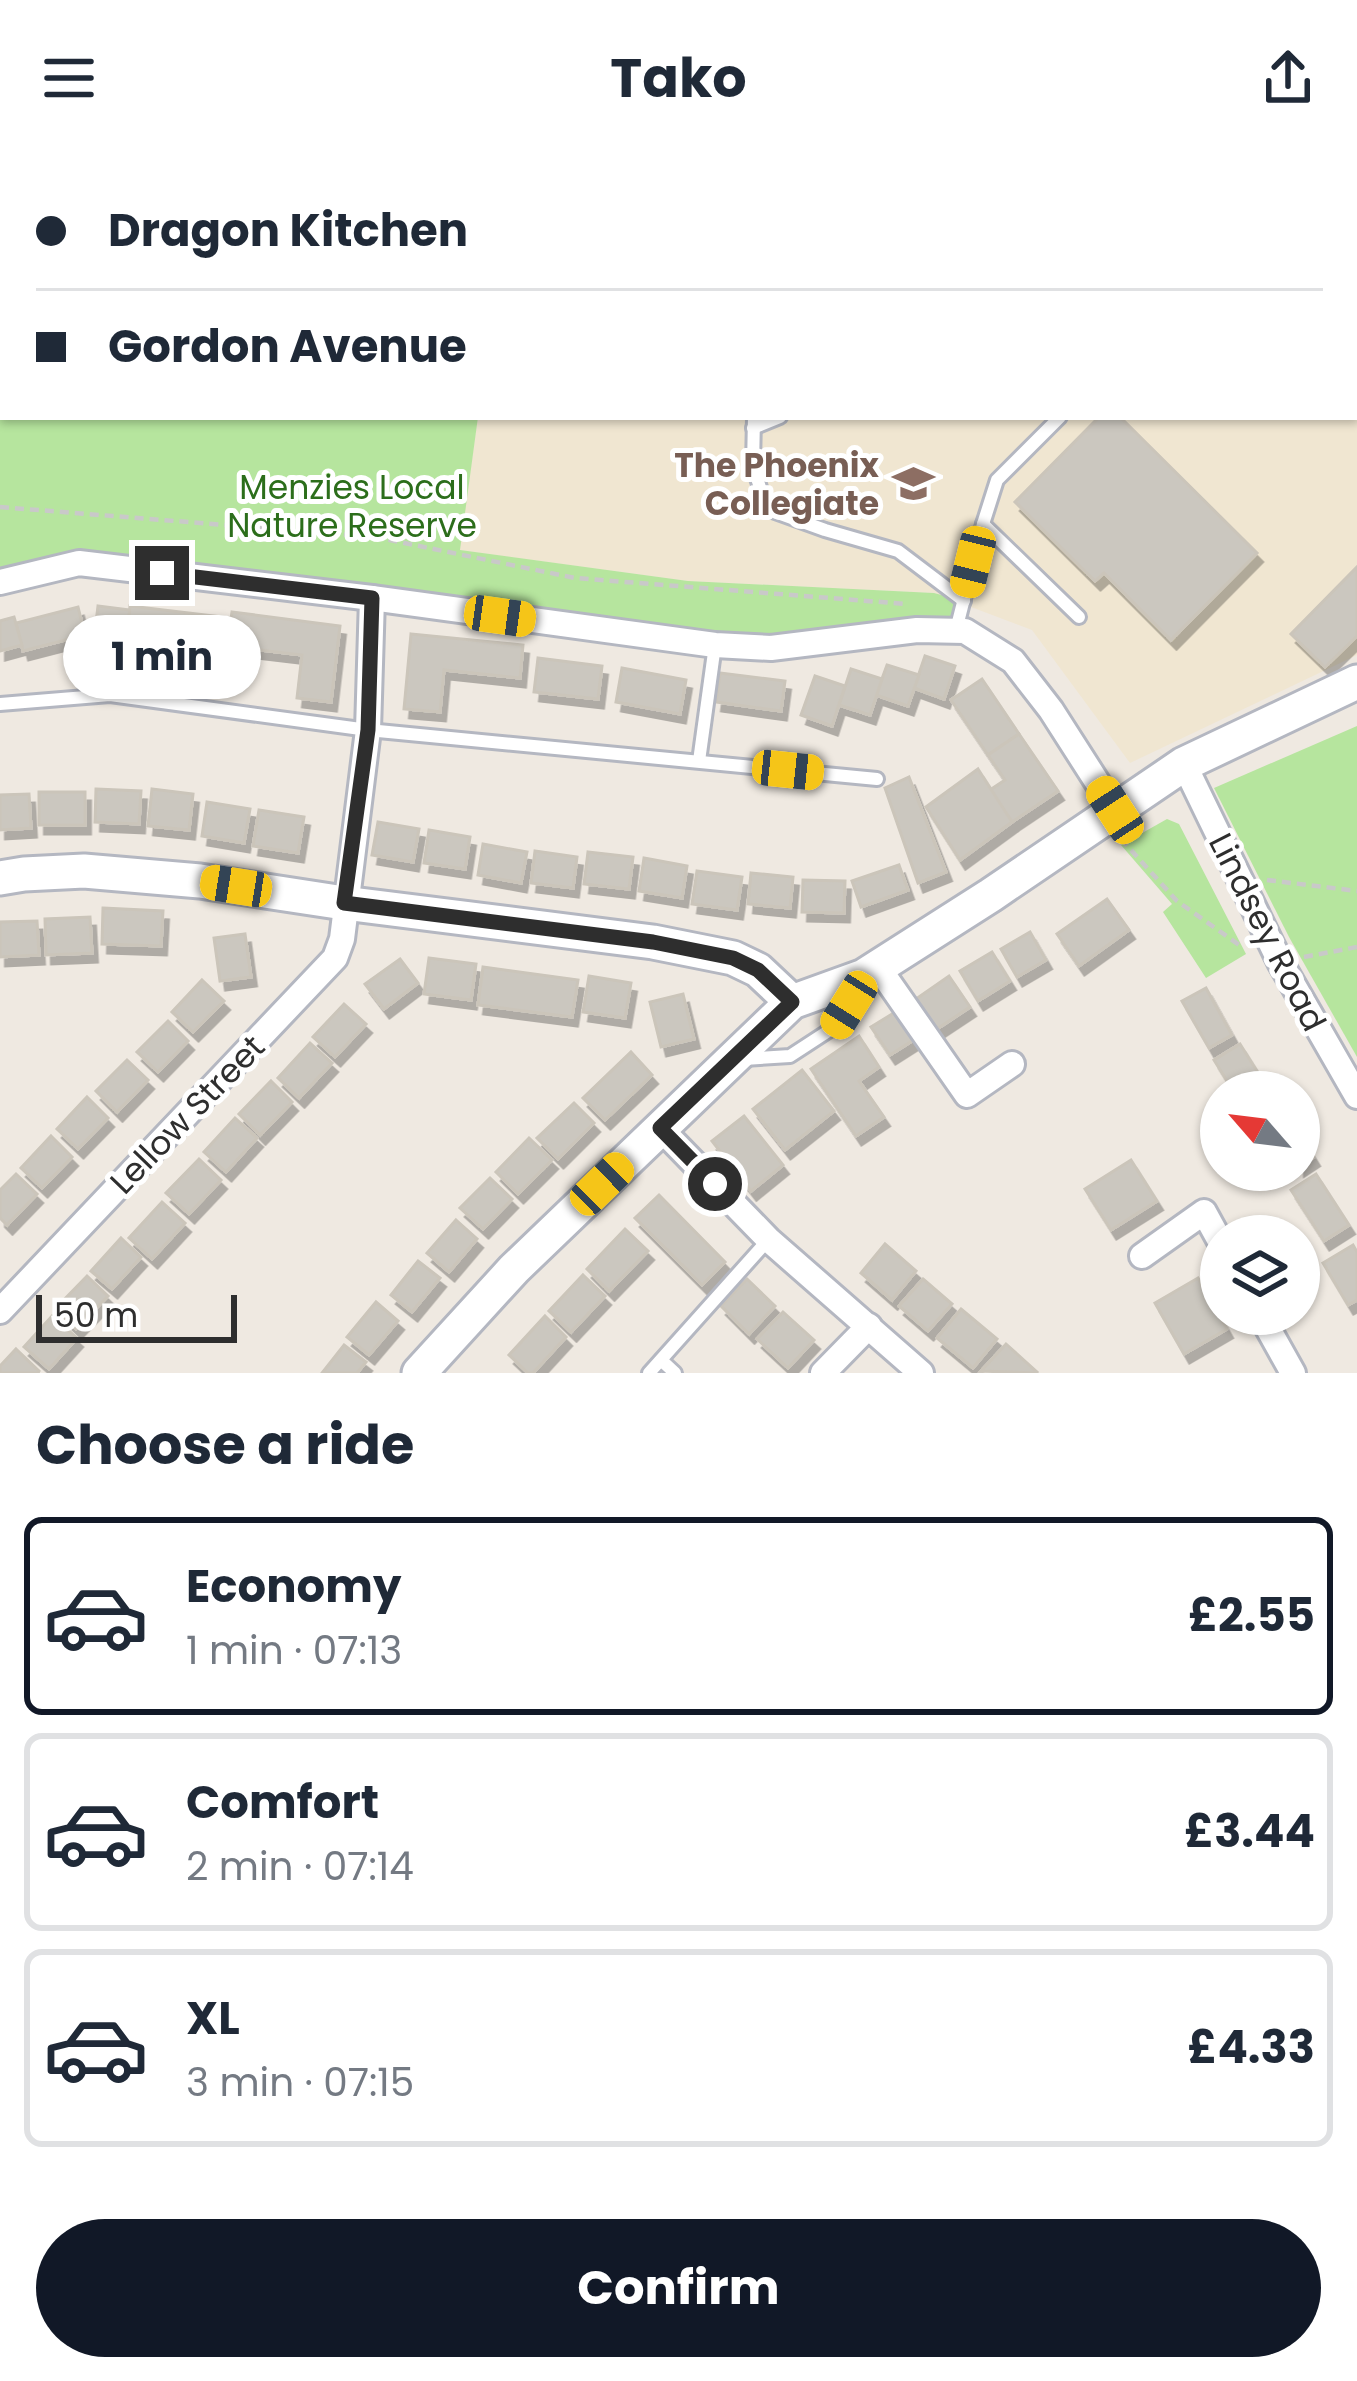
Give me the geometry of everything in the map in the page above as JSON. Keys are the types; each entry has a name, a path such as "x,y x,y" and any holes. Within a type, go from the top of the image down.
{"street":[{"path":"0,582 79,563 715,645 771,648 916,630 965,631 1013,661 1051,710 1108,814"},
{"name":"Lellow Street","path":"0,1311 335,958 342,940 368,730 372,598"},
{"path":"419,1373 514,1269 792,1002 863,975 1184,764 1357,682"},
{"name":"Lindsey Road","path":"1184,764 1280,962 1357,1096"},
{"path":"0,878 83,871 200,880 653,942 733,958 758,970 792,1002"},
{"path":"863,975 967,1095 1012,1064"},
{"path":"660,1128 769,1240 921,1373"},
{"path":"1142,1256 1206,1215"},
{"path":"823,1373 869,1326"},
{"path":"1272,1335 1293,1373"}],"lane":[{"path":"946,631 964,601 997,480 1057,420"},
{"path":"753,422 753,466 767,509 898,551 964,601"},
{"path":"983,524 1079,617"},
{"path":"700,761 715,645"},
{"path":"0,704 110,695 368,730 877,779"},
{"path":"733,1058 790,1056 836,1026 863,975"},
{"path":"649,1373 769,1240"},
{"path":"661,1360 675,1373"}],"path":[{"path":"0,507 375,537 574,578 926,606 946,631"},
{"path":"1108,814 1177,902 1242,946 1280,962 1357,946"},
{"path":"1238,877 1357,891"}],"shaded area":[{"name":"The Phoenix Collegiate","path":"478,420 1357,420 1357,655 1130,763 1032,630 934,593 688,581 459,550"}],"green space":[{"name":"Menzies Local Nature Reserve","path":"0,420 478,420 460,550 688,581 934,593 964,601 956,631 771,648 79,563 0,582"},
{"path":"1357,726 1357,1057 1289,937 1214,788"},
{"path":"1167,819 1179,824 1246,954 1206,978 1163,912 1172,904 1121,845"}],"building":[{"path":"1096,420 1123,420 1257,553 1171,640 1104,573 1095,581 1015,502"},
{"path":"1357,567 1357,636 1325,667 1291,634"},
{"path":"98,606 130,610 126,643 94,640"},
{"path":"130,606 231,618 227,649 127,637"},
{"path":"78,607 85,635 23,651 16,623"},
{"path":"232,612 340,626 331,702 297,698 302,655 227,646"},
{"path":"14,617 22,645 0,651 0,621"},
{"path":"411,634 523,645 520,678 444,670 440,712 404,709"},
{"path":"925,656 955,666 944,699 914,688"},
{"path":"538,658 602,666 598,699 534,692"},
{"path":"887,665 919,675 908,706 876,695"},
{"path":"622,668 686,680 680,714 616,702"},
{"path":"851,669 882,679 870,715 839,705"},
{"path":"720,673 785,681 781,711 716,702"},
{"path":"815,676 845,686 832,726 801,715"},
{"path":"982,679 1019,734 988,755 951,700"},
{"path":"1019,734 1058,791 1012,822 990,790 1005,780 988,755"},
{"path":"978,769 1012,822 960,860 926,807"},
{"path":"909,777 946,872 918,883 885,788"},
{"path":"96,789 141,791 139,824 95,822"},
{"path":"152,789 193,794 189,830 148,826"},
{"path":"39,792 85,792 85,825 39,825"},
{"path":"29,794 31,828 0,830 0,795"},
{"path":"207,802 250,809 244,843 202,836"},
{"path":"259,810 304,817 298,853 253,846"},
{"path":"378,822 419,829 413,862 372,855"},
{"path":"429,830 470,837 465,869 424,863"},
{"path":"483,844 527,852 521,883 478,875"},
{"path":"535,851 577,857 573,888 531,883"},
{"path":"588,852 633,857 629,889 584,884"},
{"path":"644,858 687,866 682,898 639,891"},
{"path":"899,865 908,890 861,907 852,881"},
{"path":"697,871 742,877 737,910 692,904"},
{"path":"751,873 793,877 790,908 748,904"},
{"path":"803,880 845,881 844,913 802,912"},
{"path":"1107,899 1129,930 1079,966 1057,934"},
{"path":"103,908 163,911 161,946 102,944"},
{"path":"90,917 92,953 46,955 45,919"},
{"path":"37,921 39,955 0,957 0,922"},
{"path":"1030,932 1046,960 1017,977 1001,949"},
{"path":"245,934 251,977 220,981 214,938"},
{"path":"992,952 1010,981 978,1001 960,971"},
{"path":"429,958 476,964 471,1000 424,994"},
{"path":"400,959 418,983 384,1009 365,984"},
{"path":"483,967 578,980 572,1017 478,1005"},
{"path":"589,976 631,983 625,1018 583,1012"},
{"path":"949,976 970,1007 934,1031 913,1001"},
{"path":"202,980 224,1001 193,1032 172,1012"},
{"path":"1206,988 1232,1035 1209,1048 1182,1001"},
{"path":"683,994 694,1039 661,1047 650,1002"},
{"path":"344,1004 366,1024 335,1057 313,1037"},
{"path":"897,1011 915,1039 890,1055 871,1027"},
{"path":"168,1021 188,1041 158,1072 137,1052"},
{"path":"859,1036 879,1067 859,1081 884,1117 856,1136 811,1069"},
{"path":"310,1043 332,1063 299,1098 278,1078"},
{"path":"1240,1044 1257,1071 1221,1071 1214,1060"},
{"path":"631,1052 652,1075 605,1120 583,1098"},
{"path":"127,1060 148,1080 117,1112 96,1091"},
{"path":"802,1070 834,1111 785,1150 753,1109"},
{"path":"271,1081 292,1102 260,1135 239,1114"},
{"path":"87,1097 108,1118 78,1149 57,1129"},
{"path":"574,1103 594,1123 558,1159 537,1138"},
{"path":"744,1116 783,1165 751,1191 712,1141"},
{"path":"235,1118 257,1138 226,1172 204,1152"},
{"path":"51,1136 72,1157 42,1188 21,1168"},
{"path":"529,1138 552,1160 518,1194 496,1172"},
{"path":"199,1159 221,1180 189,1214 166,1193"},
{"path":"1131,1160 1157,1201 1111,1230 1085,1189"},
{"path":"16,1174 37,1194 7,1225 0,1218 0,1190"},
{"path":"490,1178 512,1199 483,1229 460,1208"},
{"path":"1320,1180 1349,1225 1324,1241 1320,1215 1307,1215 1292,1191 1320,1191"},
{"path":"659,1195 725,1262 702,1285 635,1218"},
{"path":"162,1202 185,1223 152,1259 129,1238"},
{"path":"456,1220 477,1239 449,1272 427,1253"},
{"path":"625,1229 648,1251 609,1291 587,1269"},
{"path":"121,1238 141,1257 112,1289 91,1271"},
{"path":"885,1244 916,1271 892,1300 861,1273"},
{"path":"1353,1245 1357,1300 1348,1305 1323,1263"},
{"path":"418,1261 440,1278 412,1312 391,1295"},
{"path":"583,1275 605,1296 571,1332 549,1311"},
{"path":"87,1276 108,1296 76,1329 55,1309"},
{"path":"1198,1278 1200,1335 1217,1335 1184,1354 1155,1303"},
{"path":"747,1279 775,1306 749,1334 721,1306"},
{"path":"923,1279 952,1304 928,1331 899,1306"},
{"path":"376,1302 398,1321 369,1355 347,1337"},
{"path":"961,1309 997,1339 973,1368 937,1338"},
{"path":"783,1312 814,1340 788,1368 757,1339"},
{"path":"52,1316 77,1338 49,1369 24,1347"},
{"path":"545,1316 566,1337 528,1373 509,1355"},
{"path":"1006,1344 1037,1372 981,1371"},
{"path":"344,1345 366,1362 357,1373 322,1373"},
{"path":"16,1349 38,1373 0,1373 0,1366"}],"place":[{"name":"The Phoenix Collegiate","path":"913,484"}],"route":[{"path":"162,573 372,598 368,730 344,903 653,942 733,958 758,970 792,1002 660,1128 715,1184"}]}
